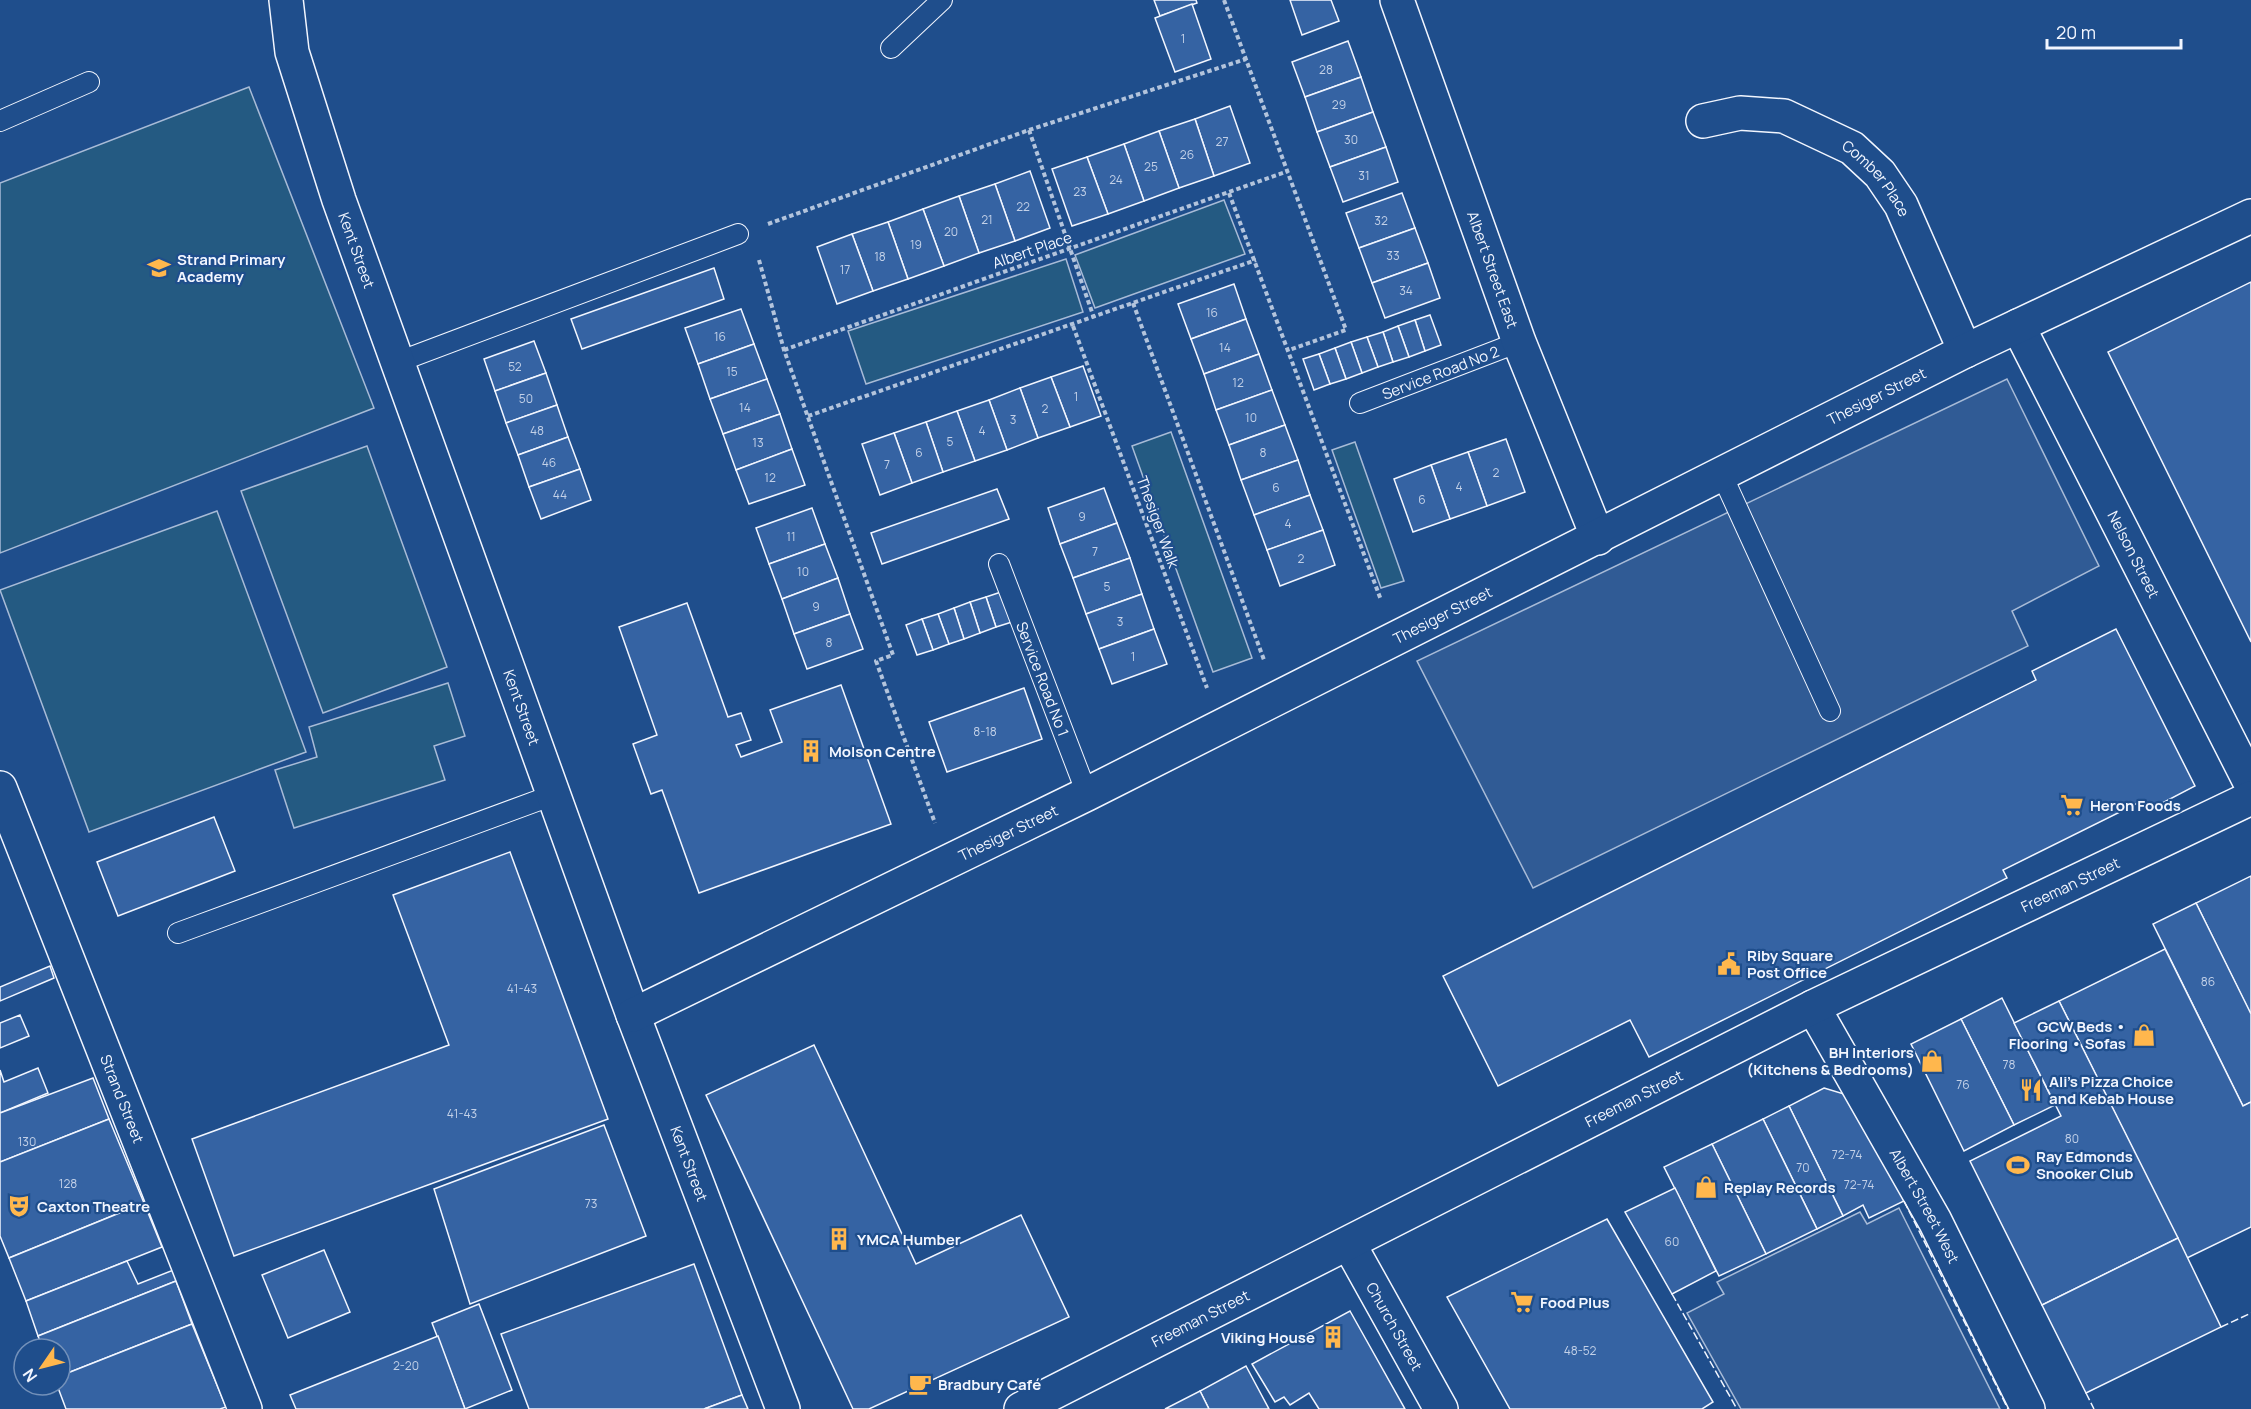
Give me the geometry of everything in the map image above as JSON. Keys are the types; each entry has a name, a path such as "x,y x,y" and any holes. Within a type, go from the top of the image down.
{"street":[{"name":"Kent Street","path":"286,0 292,52 339,200 633,1015 783,1409"},
{"name":"Albert Street East","path":"1397,0 1519,342 1598,538"},
{"name":"Comber Place","path":"1703,121 1740,113 1784,116 1852,148 1880,174 1901,205 1965,351"},
{"name":"Thesiger Street","path":"633,1015 1087,794 1965,351 2251,216"},
{"name":"Nelson Street","path":"2018,326 2251,784"},
{"name":"Strand Street","path":"0,788 245,1409"},
{"name":"Freeman Street","path":"1021,1409 1813,1007 2251,798"},
{"name":"Albert Street West","path":"1813,1007 1935,1221 2028,1409"},
{"name":"Church Street","path":"1349,1244 1441,1409"}],"lane":[{"path":"891,48 942,0"},
{"path":"0,121 89,82"},
{"path":"398,362 745,232"},
{"name":"Service Road No 2","path":"1360,403 1519,342"},
{"path":"1722,475 1830,711"},
{"name":"Service Road No 1","path":"999,564 1087,794"},
{"path":"178,933 553,795"}],"path":[{"path":"1224,0 1346,330 1289,350"},
{"path":"949,860 876,661 893,654 784,350 745,232 1029,130 1246,59"},
{"path":"1029,130 1068,250 1094,318"},
{"name":"Albert Place","path":"784,350 1288,171"},
{"path":"1229,193 1256,260 1395,639"},
{"path":"808,416 1073,326 1256,260"},
{"path":"1133,303 1278,698"},
{"name":"Thesiger Walk","path":"1073,326 1221,726"}],"shaded area":[{"name":"Strand Primary Academy","path":"249,87 374,408 0,553 0,183"},
{"path":"1224,200 1245,254 1095,308 1075,255"},
{"path":"1066,259 1083,312 866,384 848,331"},
{"path":"2007,379 2099,566 2012,611 2028,646 1533,888 1417,661"},
{"path":"1171,432 1252,658 1213,672 1132,446"},
{"path":"1355,442 1404,581 1381,588 1332,450"},
{"path":"367,446 447,667 323,713 241,491"},
{"path":"217,511 306,752 89,832 0,590"},
{"path":"448,683 465,736 434,746 445,780 294,828 275,770 317,757 309,727"},
{"path":"1899,1208 2000,1409 1741,1409 1687,1313 1724,1294 1717,1282 1860,1212 1867,1224"}],"building":[{"path":"1154,0 1196,0 1197,3 1160,16"},
{"path":"1290,0 1331,0 1339,21 1302,35"},
{"path":"1192,4 1211,59 1175,72 1155,18"},
{"path":"1348,41 1361,77 1305,97 1292,62"},
{"path":"1361,77 1373,112 1317,132 1305,97"},
{"path":"1230,106 1250,163 1214,176 1195,119"},
{"path":"1373,112 1386,147 1330,167 1317,132"},
{"path":"1195,119 1214,176 1179,188 1159,131"},
{"path":"1159,131 1179,188 1144,201 1124,144"},
{"path":"1124,144 1144,201 1108,214 1087,157"},
{"path":"1386,147 1398,182 1343,202 1330,167"},
{"path":"1087,157 1108,214 1072,226 1052,169"},
{"path":"1030,171 1050,228 1015,241 995,184"},
{"path":"995,184 1015,241 979,253 959,196"},
{"path":"1402,193 1415,228 1359,248 1346,213"},
{"path":"959,196 979,253 944,266 923,209"},
{"path":"923,209 944,266 908,279 888,222"},
{"path":"888,222 908,279 873,291 852,234"},
{"path":"1415,228 1428,263 1372,283 1359,248"},
{"path":"852,234 873,291 837,304 817,247"},
{"path":"1428,263 1440,298 1385,318 1372,283"},
{"path":"714,268 724,299 582,349 571,319"},
{"path":"2251,282 2251,642 2108,352"},
{"path":"1234,284 1246,319 1191,339 1178,304"},
{"path":"741,309 754,344 698,364 685,328"},
{"path":"1430,315 1441,345 1425,351 1415,320"},
{"path":"1246,319 1259,354 1204,374 1191,339"},
{"path":"1415,320 1425,351 1409,357 1398,326"},
{"path":"1398,326 1409,357 1393,362 1383,332"},
{"path":"1383,332 1393,362 1378,367 1367,337"},
{"path":"1367,337 1378,367 1362,373 1351,342"},
{"path":"534,341 546,373 495,391 484,359"},
{"path":"1351,342 1362,373 1346,379 1335,348"},
{"path":"754,344 767,379 710,399 698,364"},
{"path":"1335,348 1346,379 1330,384 1319,354"},
{"path":"1259,354 1272,390 1216,410 1204,374"},
{"path":"1319,354 1330,384 1314,390 1303,359"},
{"path":"1083,366 1101,416 1070,427 1051,377"},
{"path":"546,373 557,405 506,423 495,391"},
{"path":"1051,377 1070,427 1038,438 1020,388"},
{"path":"767,379 780,414 723,434 710,399"},
{"path":"1020,388 1038,438 1007,450 989,400"},
{"path":"1272,390 1285,425 1229,445 1216,410"},
{"path":"989,400 1007,450 975,461 957,411"},
{"path":"557,405 568,437 518,455 506,423"},
{"path":"957,411 975,461 943,472 926,422"},
{"path":"780,414 792,449 736,470 723,434"},
{"path":"926,422 943,472 912,483 894,433"},
{"path":"1285,425 1298,460 1241,480 1229,445"},
{"path":"894,433 912,483 880,495 862,444"},
{"path":"568,437 580,469 529,487 518,455"},
{"path":"1506,439 1525,492 1487,506 1468,452"},
{"path":"792,449 805,485 749,504 736,470"},
{"path":"1468,452 1487,506 1450,519 1431,465"},
{"path":"1298,460 1310,495 1254,515 1241,480"},
{"path":"1431,465 1450,519 1413,532 1394,479"},
{"path":"580,469 591,500 541,519 529,487"},
{"path":"1104,488 1117,523 1060,544 1048,508"},
{"path":"997,489 1009,519 882,564 871,533"},
{"path":"1310,495 1323,530 1267,550 1254,515"},
{"path":"812,508 825,544 769,564 756,528"},
{"path":"1117,523 1130,558 1073,578 1060,544"},
{"path":"1323,530 1335,565 1280,586 1267,550"},
{"path":"825,544 838,578 782,599 769,564"},
{"path":"1130,558 1142,594 1086,614 1073,578"},
{"path":"838,578 850,614 794,634 782,599"},
{"path":"1001,592 1012,622 996,627 986,597"},
{"path":"1142,594 1154,629 1099,649 1086,614"},
{"path":"986,597 996,627 980,633 970,602"},
{"path":"970,602 980,633 964,639 954,608"},
{"name":"Molson Centre","path":"687,603 728,717 741,713 751,740 736,745 741,757 782,742 770,710 841,685 891,824 699,893 662,790 651,794 633,744 657,735 619,627"},
{"path":"954,608 964,639 949,644 938,614"},
{"path":"850,614 863,649 807,669 794,634"},
{"path":"938,614 949,644 933,650 922,619"},
{"path":"922,619 933,650 917,655 906,625"},
{"path":"1154,629 1167,664 1112,684 1099,649"},
{"path":"2116,629 2195,786 2149,810 2144,800 2003,870 2007,878 1649,1057 1630,1020 1498,1086 1443,976 2036,680 2032,671"},
{"path":"1024,688 1042,739 947,772 929,722"},
{"path":"214,817 235,871 118,916 97,862"},
{"path":"510,852 608,1119 234,1256 192,1139 449,1045 393,895"},
{"path":"2251,876 2251,1012 2250,1013 2196,903"},
{"path":"2196,903 2251,1014 2251,1102 2243,1106 2153,924"},
{"path":"2165,949 2243,1106 2251,1102 2251,1227 2187,1258 2059,1001"},
{"path":"50,966 54,978 0,1001 0,987"},
{"path":"2002,998 2055,1105 2014,1125 1961,1019"},
{"path":"2059,1001 2178,1238 2042,1305 1970,1161 2061,1116 2014,1023"},
{"path":"20,1015 29,1036 0,1048 0,1023"},
{"path":"1961,1019 2014,1125 1964,1151 1911,1044"},
{"name":"YMCA Humber","path":"814,1045 916,1264 1021,1215 1069,1317 869,1409 853,1409 706,1095"},
{"path":"38,1068 48,1093 0,1113 0,1070 4,1082"},
{"path":"93,1078 109,1119 0,1162 0,1113"},
{"path":"1824,1088 1854,1097 1904,1201 1869,1218 1863,1205 1843,1216 1789,1106"},
{"path":"1789,1106 1843,1216 1817,1229 1763,1119"},
{"path":"109,1119 144,1203 9,1258 0,1236 0,1162"},
{"path":"1763,1119 1817,1229 1766,1254 1712,1144"},
{"path":"604,1125 646,1236 470,1304 434,1189"},
{"path":"1712,1144 1766,1254 1719,1276 1664,1167"},
{"path":"1675,1188 1716,1271 1672,1294 1625,1212"},
{"path":"144,1203 162,1247 26,1301 9,1258"},
{"path":"1607,1219 1713,1402 1702,1409 1510,1409 1447,1297"},
{"path":"2178,1238 2221,1327 2086,1393 2042,1305"},
{"path":"324,1250 350,1312 288,1338 262,1275"},
{"path":"127,1261 138,1284 176,1269 176,1281 38,1336 26,1301"},
{"path":"694,1264 742,1395 704,1409 529,1409 501,1334"},
{"path":"176,1281 192,1324 72,1371 72,1337 38,1336"},
{"path":"479,1304 512,1390 465,1409 432,1323"},
{"name":"Viking House","path":"1350,1311 1405,1409 1319,1409 1309,1393 1290,1405 1284,1397 1275,1402 1252,1364"},
{"path":"192,1324 226,1407 220,1409 66,1409 62,1397 72,1397 72,1371"},
{"path":"438,1336 465,1409 296,1409 290,1395"},
{"path":"1246,1366 1269,1409 1209,1409 1200,1391"},
{"path":"1200,1391 1209,1409 1165,1409"},
{"path":"742,1395 748,1409 704,1409"}],"fence":[{"path":"1904,1201 2008,1409"},
{"path":"1672,1294 1737,1409"},
{"path":"2221,1327 2251,1313"},
{"path":"2086,1393 2094,1409"}],"place":[{"name":"Strand Primary Academy","path":"159,268"},
{"name":"Molson Centre","path":"811,751"},
{"name":"Heron Foods","path":"2072,805"},
{"name":"Riby Square Post Office","path":"1729,964"},
{"name":"GCW Beds • Flooring • Sofas","path":"2144,1035"},
{"name":"BH Interiors (Kitchens & Bedrooms)","path":"1932,1061"},
{"name":"Ali's Pizza Choice and Kebab House","path":"2031,1090"},
{"name":"Ray Edmonds Snooker Club","path":"2018,1165"},
{"name":"Replay Records","path":"1706,1187"},
{"name":"Caxton Theatre","path":"19,1206"},
{"name":"YMCA Humber","path":"839,1239"},
{"name":"Food Plus","path":"1522,1302"},
{"name":"Viking House","path":"1333,1337"},
{"name":"Bradbury Café","path":"920,1384"}]}
